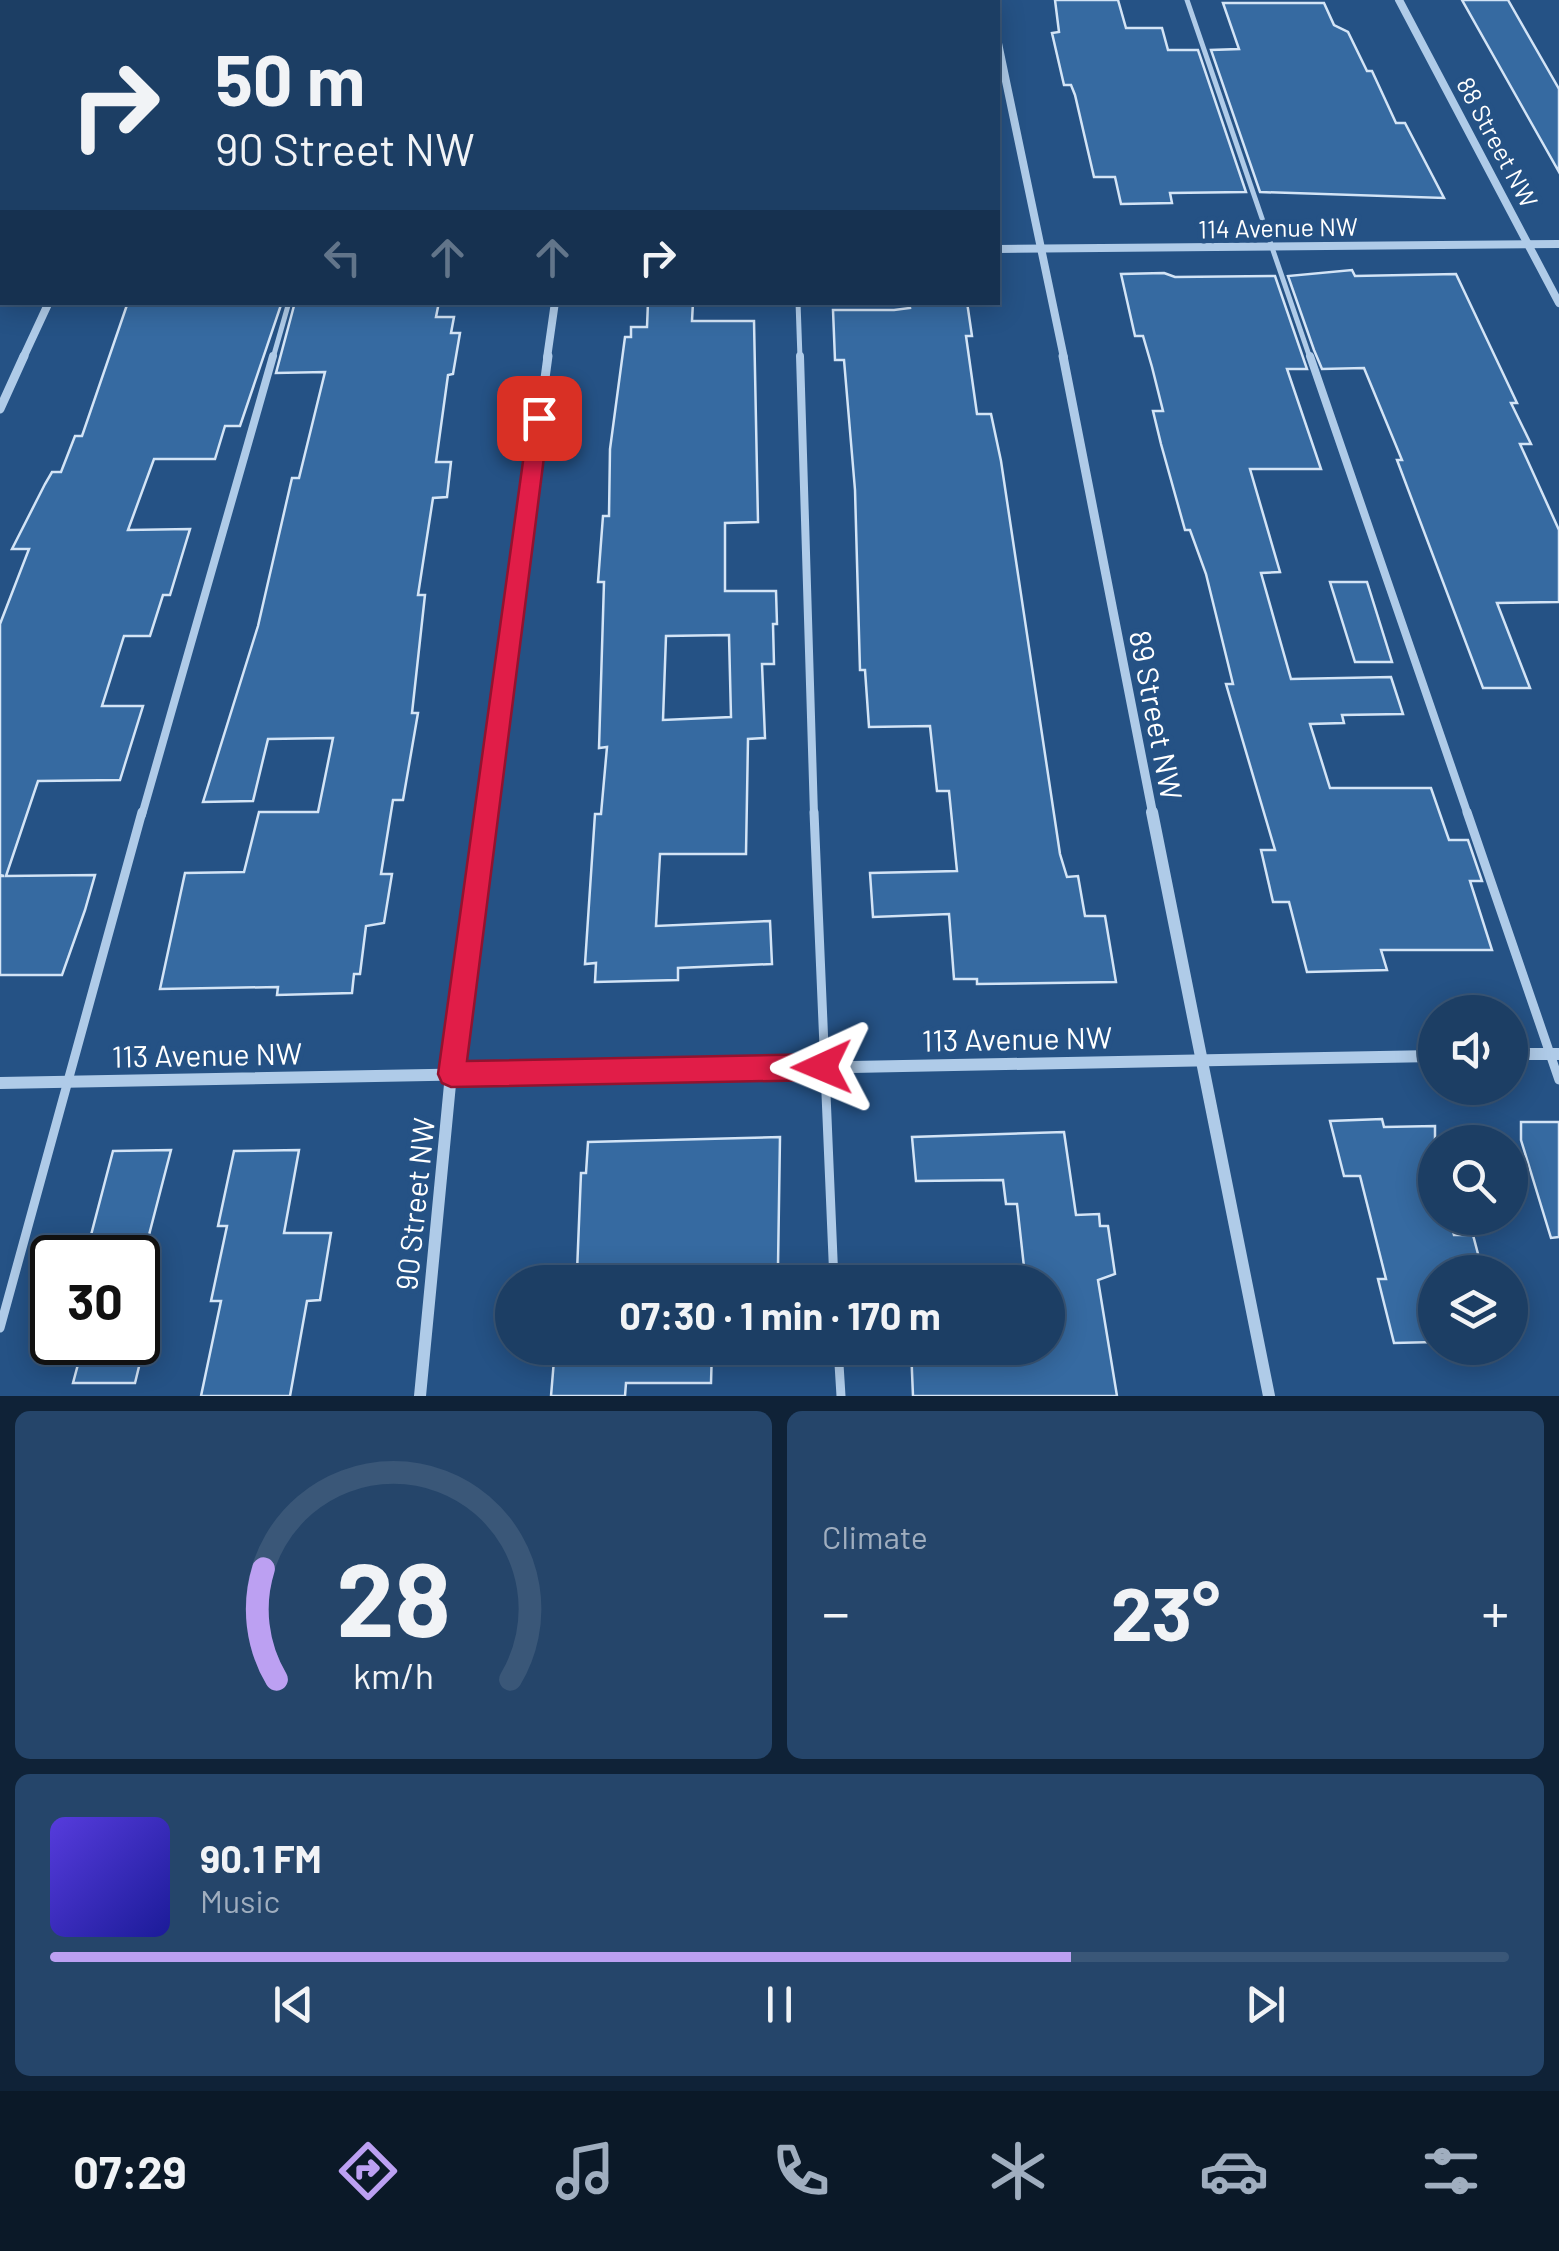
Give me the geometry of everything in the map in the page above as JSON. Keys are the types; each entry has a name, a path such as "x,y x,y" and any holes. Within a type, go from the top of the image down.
{"street":[{"name":"88 Street NW","path":"1400,0 1559,303"},
{"name":"89 Street NW","path":"1000,52 1042,249 1197,1060 1269,1396"},
{"name":"114 Avenue NW","path":"1000,250 1559,244"},
{"path":"0,409 48,305"},
{"name":"90 Street NW","path":"420,1396 451,1074 555,305"},
{"path":"1528,1054 1554,1054"},
{"name":"113 Avenue NW","path":"0,1082 1418,1056"}],"lane":[{"path":"1187,0 1554,1054 1559,1080"},
{"path":"0,1328 65,1081 289,305"},
{"path":"798,305 822,1067 833,1265"},
{"path":"839,1365 841,1396"}],"building":[{"path":"1055,0 1118,0 1126,28 1162,28 1168,50 1198,50 1246,192 1170,193 1172,203 1121,204 1115,177 1094,177 1075,95 1071,85 1064,85 1052,33 1059,32"},
{"path":"1462,0 1508,0 1559,89 1559,172"},
{"path":"1223,3 1324,3 1334,25 1348,32 1367,71 1372,71 1396,123 1405,123 1444,198 1260,192 1211,50 1239,49"},
{"path":"1352,270 1355,276 1456,274 1517,403 1511,403 1531,444 1520,444 1559,530 1559,602 1497,603 1530,688 1483,688 1397,460 1402,460 1364,368 1322,369 1288,276"},
{"path":"1164,273 1175,277 1275,276 1307,369 1287,369 1321,469 1250,469 1280,572 1261,573 1291,679 1391,677 1403,714 1342,715 1344,723 1310,724 1330,788 1431,788 1449,840 1468,840 1482,881 1470,881 1492,950 1381,950 1387,970 1307,972 1289,902 1273,902 1261,850 1275,850 1226,684 1233,684 1206,574 1190,530 1185,530 1161,444 1153,411 1163,411 1152,367 1143,336 1135,336 1121,274"},
{"path":"127,305 281,305 240,426 225,426 215,459 154,459 128,530 190,529 170,595 163,595 150,636 124,636 102,706 143,706 120,780 38,781 6,876 95,875 85,910 62,975 0,975 0,876 4,876 0,875 0,624 29,549 12,549 52,472 61,472 75,436 82,436"},
{"path":"294,305 438,305 436,317 454,317 451,333 460,333 453,374 448,375 436,462 451,462 447,497 433,498 418,595 425,595 412,713 418,713 403,800 393,800 381,874 392,874 384,923 366,926 360,974 354,974 352,993 277,995 278,987 160,989 185,873 244,872 259,812 318,812 333,738 268,739 253,801 203,802 258,626 292,478 299,478 325,372 276,373"},
{"path":"648,305 693,305 692,321 754,321 758,522 725,523 725,591 776,591 774,664 762,664 765,738 748,739 746,854 660,854 656,926 770,921 772,964 678,968 678,980 595,982 596,963 585,964 595,814 601,814 607,747 599,748 604,582 598,582 603,516 609,516 610,449 625,337 631,337 631,327 647,327","holes":["729,635 731,717 663,720 666,636"]},
{"path":"910,305 967,305 972,336 966,336 977,414 991,414 1001,461 1060,854 1067,877 1078,876 1085,916 1105,916 1116,982 977,984 977,979 954,979 949,914 873,917 870,873 957,871 949,791 937,791 930,726 869,727 865,670 860,670 855,490 844,360 835,360 833,310 910,308"},
{"path":"1330,582 1367,582 1392,662 1355,662"},
{"path":"1382,1119 1384,1127 1418,1126 1418,1235 1473,1235 1478,1255 1418,1255 1418,1342 1394,1343 1378,1279 1386,1279 1360,1176 1344,1176 1330,1121"},
{"path":"1559,1122 1559,1237 1551,1238 1528,1163 1528,1125 1521,1125"},
{"path":"1064,1132 1076,1215 1099,1214 1100,1226 1108,1226 1115,1274 1098,1280 1117,1396 913,1396 912,1365 1065,1365 1065,1265 1024,1265 1017,1204 1006,1204 1003,1180 916,1181 912,1137"},
{"path":"780,1137 778,1265 577,1265 581,1173 586,1173 588,1142"},
{"path":"171,1150 149,1235 91,1235 113,1151"},
{"path":"299,1150 284,1233 331,1233 320,1300 307,1301 290,1396 201,1396 221,1301 211,1301 227,1226 218,1226 234,1151"},
{"path":"78,1365 139,1365 135,1383 73,1383"},
{"path":"554,1365 712,1365 711,1383 626,1383 625,1396 551,1396"}],"route":[{"path":"539,418 451,1074 822,1067"}]}
